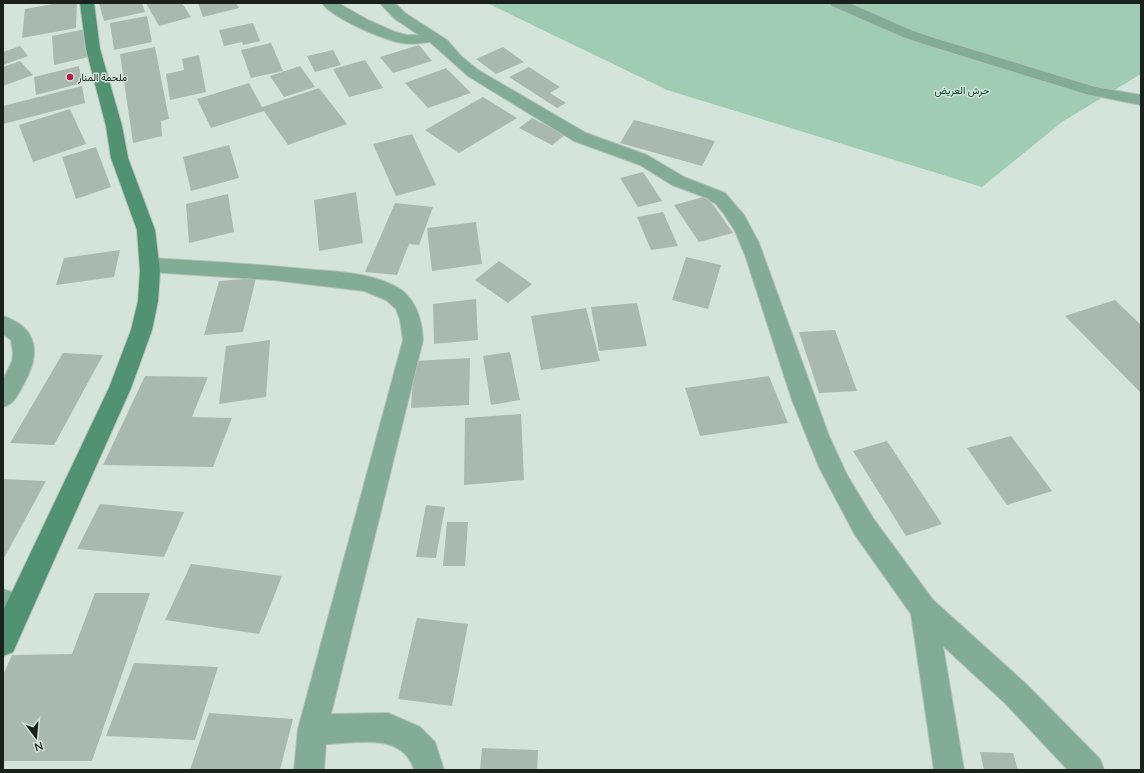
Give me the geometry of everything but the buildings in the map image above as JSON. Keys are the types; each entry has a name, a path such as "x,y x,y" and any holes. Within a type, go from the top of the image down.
{"street":[{"path":"3,642 11,605 131,361 147,310 150,286 150,265 145,224 140,207 119,158 114,128 90,36 87,3"},
{"path":"329,3 351,18 399,38 414,40 434,37"},
{"path":"387,3 400,16 442,43 456,59 473,73 580,137 593,144 640,158 678,181 715,195 728,206 741,227 758,261 801,394 817,435 839,485 871,539 895,573 924,609 1015,693 1089,770"},
{"path":"837,3 908,34 932,42 1092,91 1141,100"},
{"path":"150,265 290,274 352,281 383,290 393,295 406,307 409,314 413,340 314,729 309,770"},
{"path":"3,324 20,334 25,351 23,365 3,398"},
{"path":"924,609 949,770"},
{"path":"314,729 388,728 410,738 424,753 429,770"}],"green space":[{"name":"حرش العريض","path":"487,3 1141,3 1141,74 1062,122 982,187 667,90"}],"place":[{"name":"ملحمة المنار","path":"70,77"}]}
